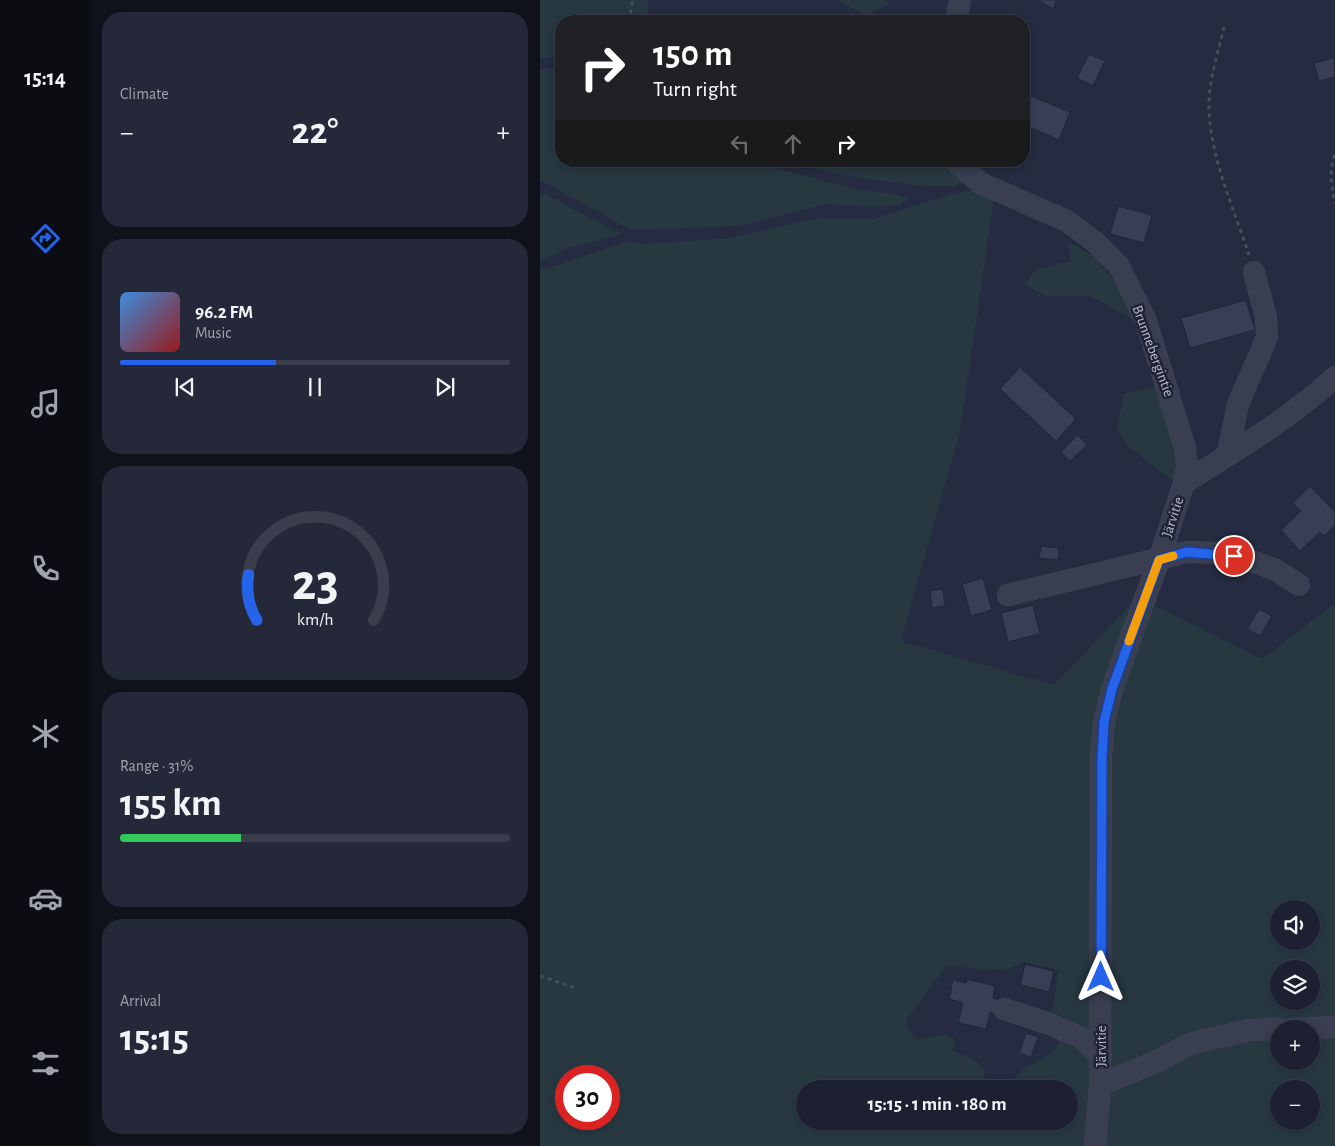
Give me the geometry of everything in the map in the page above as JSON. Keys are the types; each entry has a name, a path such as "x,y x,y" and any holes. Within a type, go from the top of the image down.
{"street":[{"path":"957,15 960,0"},
{"name":"Brunnebergintie","path":"962,167 980,183 1066,221 1095,242 1119,266 1146,321 1176,417 1186,456 1184,484"},
{"path":"1228,453 1238,404 1267,337 1266,317 1254,272"},
{"name":"Järvitie","path":"1095,1146 1101,1057 1101,768 1104,722 1112,689 1159,560 1184,484 1228,453 1261,435 1335,377"},
{"path":"1008,595 1187,552 1219,553 1249,560 1276,570 1300,585"},
{"path":"1004,1009 1047,1023 1082,1038 1101,1057"},
{"path":"1320,1028 1335,1028"},
{"path":"1100,1085 1160,1060 1189,1044 1249,1030 1270,1029"}],"path":[{"path":"630,15 633,0"},
{"path":"1224,27 1211,82 1209,109 1212,133 1254,272"},
{"path":"1335,155 1332,162 1332,184 1335,204"},
{"path":"540,976 576,988"}],"shaded area":[{"path":"540,0 648,0 647,15 555,15 555,55 540,59"},
{"path":"838,0 885,0 889,4 864,15"},
{"path":"555,68 555,167 771,167 855,189 897,194 909,199 899,205 874,207 826,204 740,226 631,230 540,180 540,69"},
{"path":"807,167 956,167 968,180 955,186 925,186 852,177"},
{"path":"979,190 994,198 960,432 901,641 1054,685 1138,597 1100,697 1096,1046 1052,1014 1058,970 1024,962 1011,968 992,971 947,965 907,1019 907,1028 917,1039 945,1035 953,1038 955,1044 952,1050 976,1061 985,1069 984,1080 796,1080 796,1130 1078,1130 1078,1080 1013,1080 1025,1068 1049,1054 1059,1043 1062,1034 1094,1056 1087,1146 540,1146 540,271 628,241 644,244 729,238 817,218 874,219 954,193"},
{"path":"540,193 621,234 573,247 540,260"},
{"path":"1067,241 1094,256 1113,280 1135,321 1091,296 1044,296 1025,284 1036,269 1071,261"},
{"path":"1154,387 1173,444 1175,456 1174,481 1127,446 1117,428 1124,394"},
{"path":"1149,603 1262,659 1335,603 1335,1021 1320,1024 1320,1020 1270,1020 1270,1036 1112,1071 1105,1061 1109,714"},
{"path":"1320,1037 1335,1037 1335,1146 1102,1146 1106,1093 1195,1048 1270,1038 1270,1070 1320,1070"}],"building":[{"path":"1038,0 1057,0 1053,9"},
{"path":"1089,54 1105,61 1093,86 1077,78"},
{"path":"1334,58 1335,77 1319,81 1314,63"},
{"path":"1030,96 1070,112 1059,140 1030,128"},
{"path":"1118,206 1152,215 1144,243 1110,234"},
{"path":"1246,300 1255,330 1190,348 1181,318"},
{"path":"1020,367 1076,419 1056,441 1000,389"},
{"path":"1078,435 1087,445 1070,461 1061,452"},
{"path":"1310,486 1335,512 1335,525 1324,536 1320,532 1300,551 1281,530 1301,511 1293,503"},
{"path":"1041,546 1059,548 1058,560 1039,558"},
{"path":"983,578 992,610 971,616 962,584"},
{"path":"943,589 945,606 932,608 930,591"},
{"path":"1033,605 1040,634 1008,642 1001,613"},
{"path":"1259,609 1272,616 1260,636 1247,629"},
{"path":"1025,964 1054,971 1049,992 1020,985"},
{"path":"967,979 995,986 993,998 999,1000 996,1014 990,1012 986,1029 958,1023 963,1003 949,999 953,980 966,983"},
{"path":"1026,1033 1038,1037 1031,1057 1019,1053"}],"slow traffic":[{"path":"1129,641 1159,560 1173,556"}],"route":[{"path":"1101,977 1102,758 1104,722 1112,689 1159,560 1187,552 1219,553 1234,556"}]}
